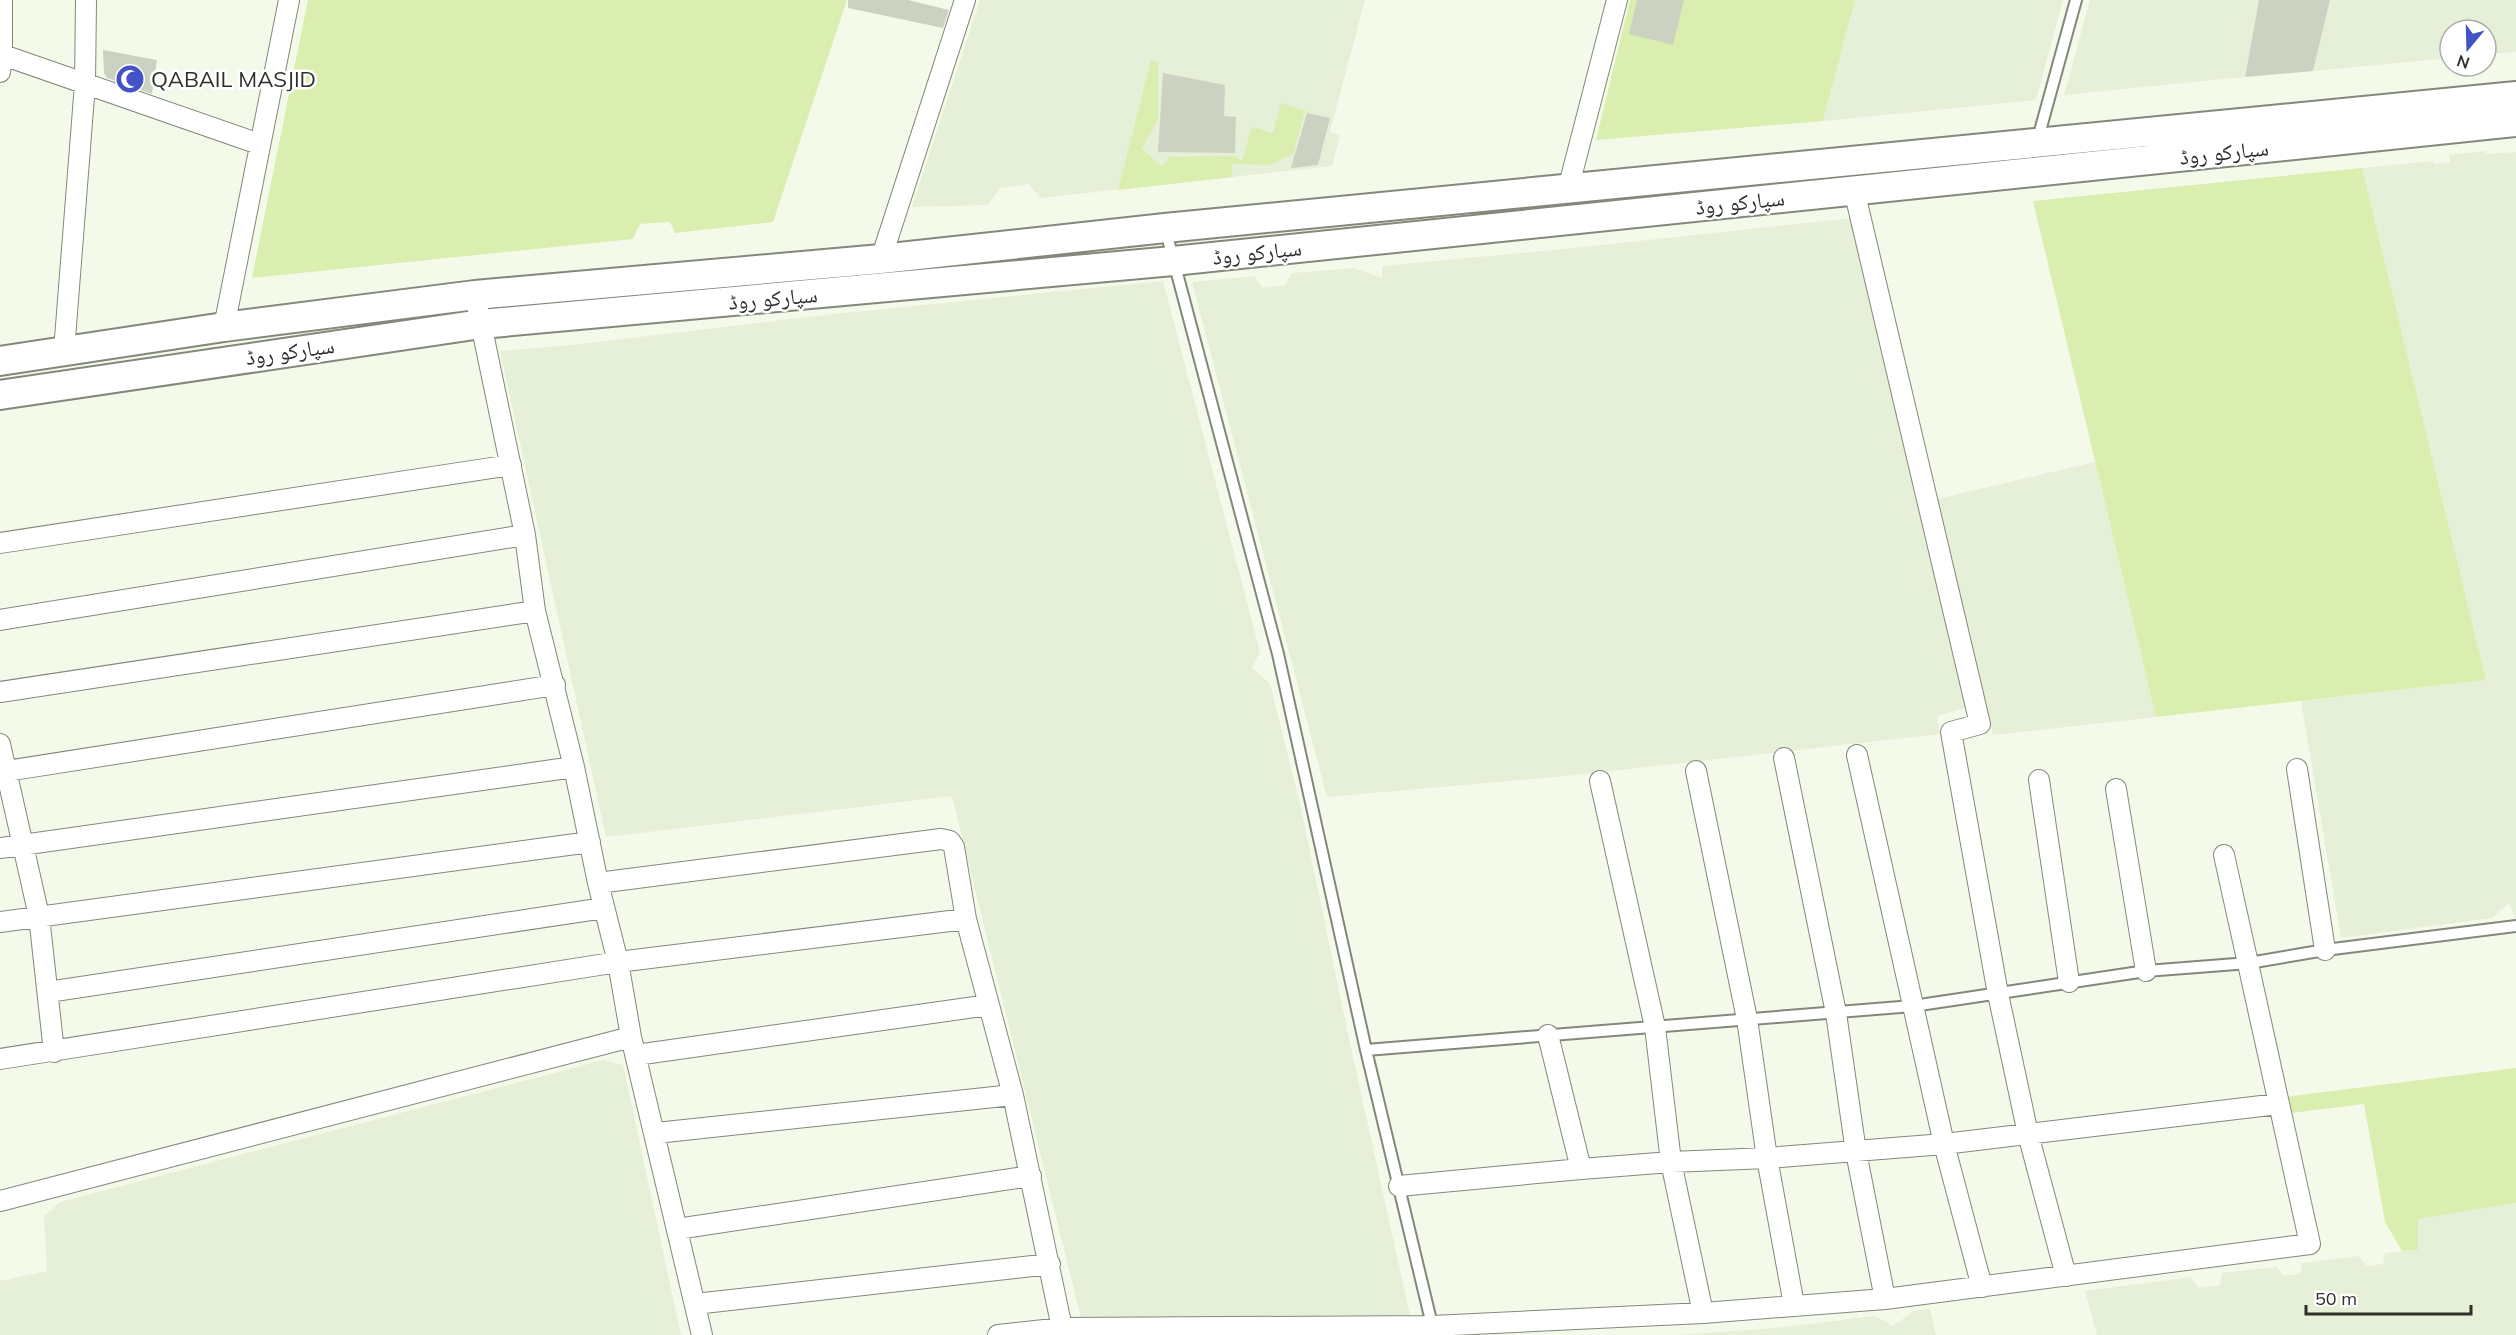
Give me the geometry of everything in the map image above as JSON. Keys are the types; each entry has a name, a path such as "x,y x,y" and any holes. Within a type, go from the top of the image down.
{"street":[{"path":"2,0 1,60 85,84 260,144"},
{"path":"64,351 85,84 86,0"},
{"path":"224,327 289,0"},
{"path":"881,259 965,0"},
{"path":"1568,189 1617,0"},
{"name":"سپارکو روڈ","path":"0,361 224,327 476,295 881,259 1165,228 2516,96"},
{"name":"سپارکو روڈ","path":"0,394 481,324 1173,261 2516,122"},
{"path":"1854,190 1980,724 1950,732 1998,994 2028,1134 2066,1276"},
{"path":"476,295 525,535 535,611 574,767 598,883 618,962 634,1046 702,1335"},
{"path":"0,543 511,465"},
{"path":"0,620 525,535"},
{"path":"0,692 535,611"},
{"path":"3,772 555,685"},
{"path":"0,744 3,772 39,916 54,1052"},
{"path":"1857,755 1944,1144 1982,1287"},
{"path":"1784,758 1836,1013 1856,1152 1885,1299"},
{"path":"0,848 574,767"},
{"path":"2297,769 2325,950"},
{"path":"1696,771 1747,1018 1767,1158 1794,1305"},
{"path":"2040,780 2069,982"},
{"path":"1600,781 1655,1027 1671,1162 1703,1313"},
{"path":"2116,789 2146,971"},
{"path":"598,883 941,839 950,841 954,847 966,919 1013,1095 1062,1328"},
{"path":"0,922 590,842"},
{"path":"998,1335 1062,1328 1433,1331 1703,1313 1885,1299 2310,1245 2224,855"},
{"path":"48,992 604,908"},
{"path":"0,1059 618,962 966,919"},
{"path":"0,1201 634,1046 989,1005"},
{"path":"1548,1035 1581,1169"},
{"path":"656,1133 1013,1095"},
{"path":"1399,1186 1671,1162 1767,1158 1944,1144 2278,1104"},
{"path":"677,1229 1031,1176"},
{"path":"695,1304 1050,1264"}],"lane":[{"path":"2037,142 2076,0"},
{"path":"1165,228 1278,654 1366,1050 1433,1331"},
{"path":"1366,1050 1912,1006 2146,971 2248,963 2325,950 2516,926"}],"shaded area":[{"path":"980,0 1365,0 1330,131 1340,136 1332,166 1041,198 1028,184 1000,188 988,205 912,207"},
{"path":"1855,0 2063,0 2036,100 1823,121"},
{"path":"2090,0 2259,0 2245,77 2064,95"},
{"path":"2330,0 2516,0 2516,52 2498,53 2498,18 2438,18 2438,59 2313,71"},
{"path":"2485,151 2487,154 2516,152 2516,919 2509,903 2492,918 2341,938 2301,701 2486,680 2362,168 2433,161 2434,164 2450,162 2449,155"},
{"path":"1852,218 1968,707 1937,716 1940,734 1567,776 1327,797 1192,282 1254,276 1263,288 1285,285 1292,273 1354,268 1382,278 1382,266"},
{"path":"1163,281 1260,652 1252,667 1270,684 1300,804 1410,1315 1081,1318 952,796 606,837 500,351"},
{"path":"2095,462 2156,717 1993,735 1937,499"},
{"path":"604,1060 623,1065 681,1335 0,1335 0,1281 47,1271 44,1216 60,1202"},
{"path":"2516,1203 2516,1335 2097,1335 2085,1291 2191,1277 2198,1288 2220,1285 2222,1273 2277,1267 2284,1276 2300,1274 2302,1263 2359,1256 2367,1266 2383,1264 2385,1253 2418,1250 2418,1219"},
{"path":"1930,1309 1936,1335 1676,1335 1776,1328 1875,1316 1893,1326 1914,1311"}],"green space":[{"path":"308,0 847,0 773,222 675,233 670,222 640,224 633,239 252,278"},
{"path":"1630,0 1855,0 1823,121 1596,140"},
{"path":"1151,60 1158,62 1158,119 1142,149 1162,166 1170,157 1234,156 1242,161 1252,127 1273,133 1281,103 1305,111 1293,154 1269,165 1231,164 1233,177 1118,190"},
{"path":"2362,168 2486,680 2156,717 2033,201"},
{"path":"2516,1068 2516,1203 2418,1219 2418,1250 2402,1251 2385,1222 2364,1104 2291,1113 2285,1097"}],"building":[{"path":"848,0 908,0 949,10 943,28 848,8"},
{"path":"1637,0 1684,0 1673,45 1629,34"},
{"path":"2259,0 2330,0 2313,71 2245,77"},
{"name":"QABAIL MASJID","path":"103,50 157,60 152,94 107,78 104,73"},
{"path":"1163,73 1225,85 1224,116 1236,117 1235,153 1158,152"},
{"path":"1307,113 1330,118 1318,165 1291,168"}],"place":[{"name":"QABAIL MASJID","path":"130,79"}]}
